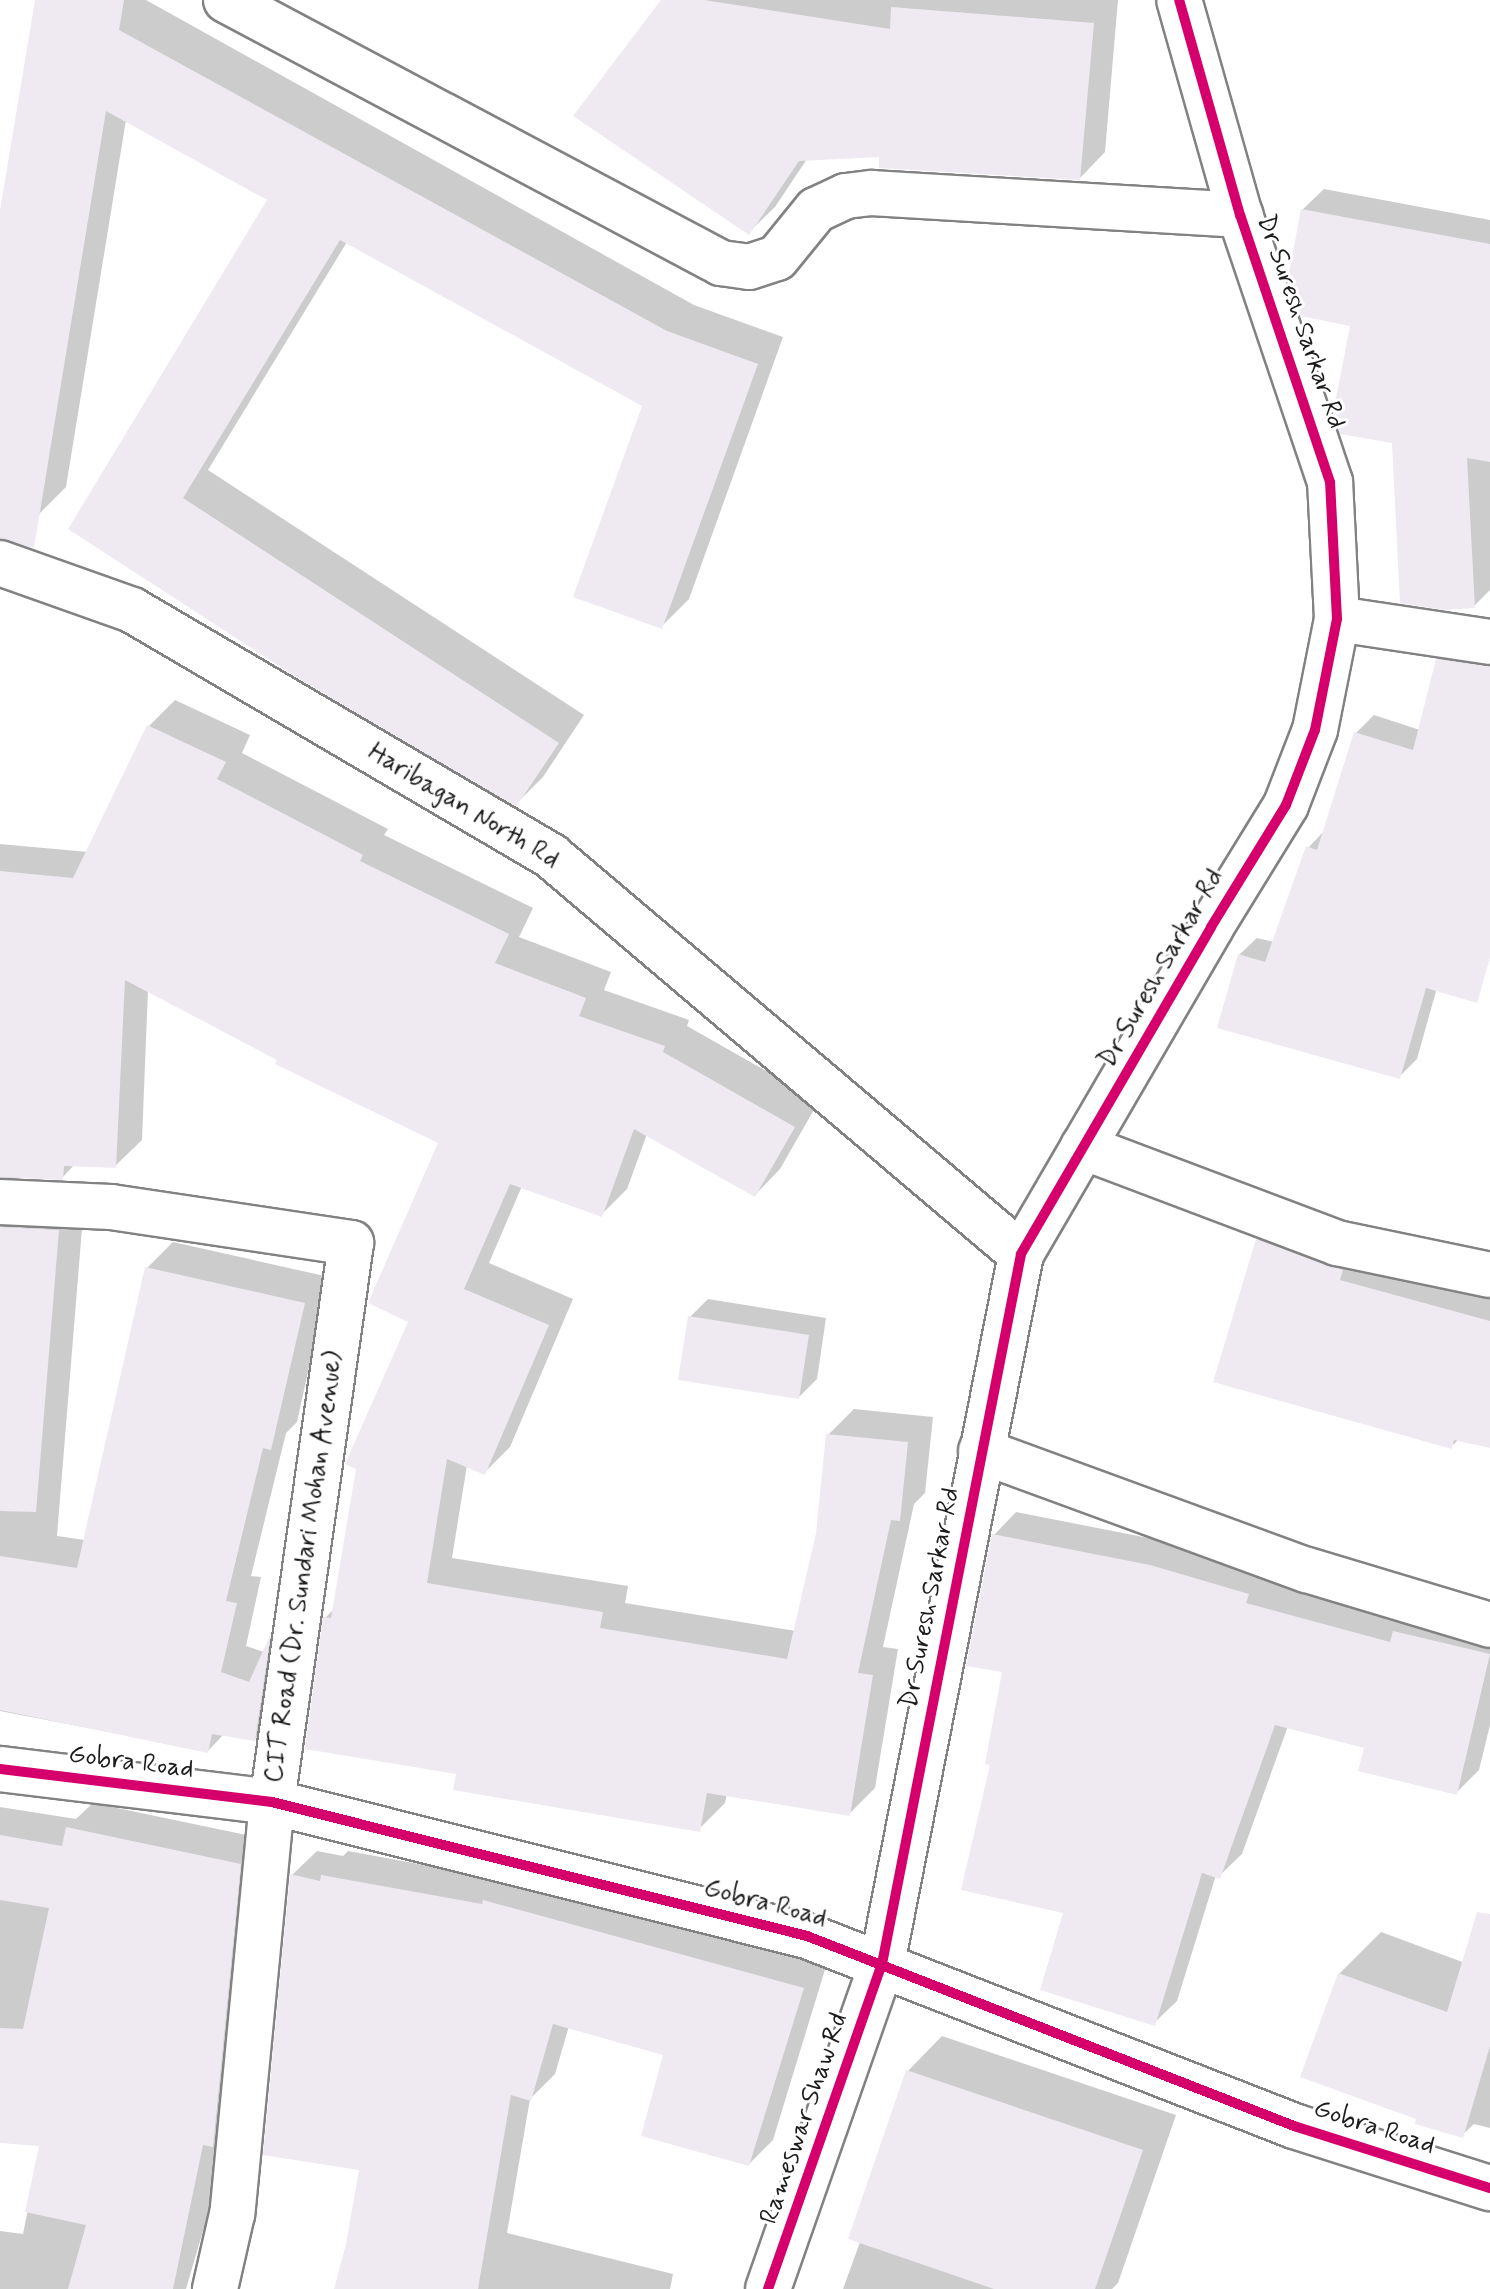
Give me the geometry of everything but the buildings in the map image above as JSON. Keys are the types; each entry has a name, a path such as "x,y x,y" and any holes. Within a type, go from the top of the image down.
{"street":[{"path":"226,0 721,263 749,267 777,258 816,210 846,196 872,193 1240,215"},
{"name":"Dr Suresh Sarkar Rd","path":"882,1964 1021,1254 1286,805 1315,730 1337,619 1330,482 1240,215 1179,0"},
{"name":"Haribagan North Rd","path":"0,563 132,610 551,856 1021,1254"},
{"path":"1337,619 1490,642"},
{"path":"1083,1147 1337,1243 1490,1275"},
{"name":"CIT Road (Dr. Sundari Mohan Avenue)","path":"0,1202 111,1207 351,1243 272,1802 232,2214 215,2289"},
{"path":"981,1451 1307,1570 1490,1625"},
{"name":"Gobra Road","path":"0,1769 272,1802 807,1936 1294,2126 1490,2188"},
{"name":"Rameswar Shaw Rd","path":"768,2289 882,1964"}],"cycle path":[{"path":"768,2289 882,1964 1021,1254 1211,927 1286,805 1315,730 1337,619 1330,482 1240,215 1179,0"},
{"path":"0,1769 272,1802 807,1936 1294,2126 1490,2188"}]}
